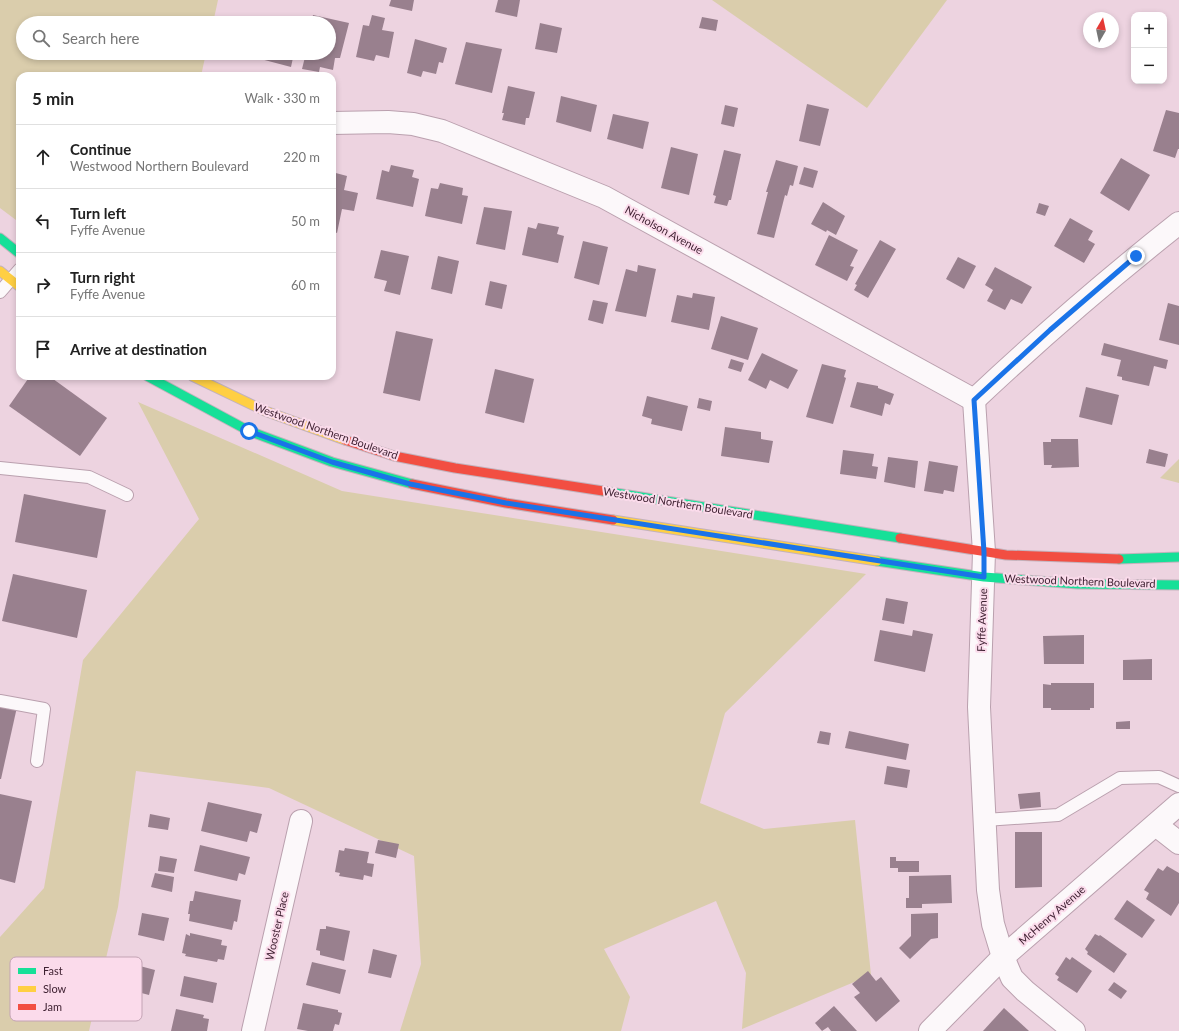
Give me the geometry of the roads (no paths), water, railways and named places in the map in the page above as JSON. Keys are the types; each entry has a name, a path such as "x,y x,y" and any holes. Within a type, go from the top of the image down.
{"main road":[{"path":"0,238 16,251"},
{"path":"0,271 15,283"},
{"name":"Westwood Northern Boulevard","path":"154,380 249,431 332,462 410,484 506,503 984,577 1078,584 1179,585"},
{"name":"Westwood Northern Boulevard","path":"200,380 266,411 394,456 455,468 1006,555 1121,559 1179,557"}],"street":[{"name":"Nicholson Avenue","path":"336,122 388,122 413,124 442,131 604,197 974,400"},
{"path":"974,400 1050,330 1136,256 1179,223"},
{"name":"Fyffe Avenue","path":"974,400 984,552 980,707 984,820 988,890 993,924 1003,957 1016,983 1074,1031"},
{"name":"McHenry Avenue","path":"930,1031 1003,957 1179,804"},
{"name":"Wooster Place","path":"253,1031 301,821"},
{"path":"1156,825 1179,843"}],"lane":[{"path":"0,292 15,283"},
{"path":"0,468 89,477 127,495"},
{"path":"0,700 44,709 36,761"},
{"path":"984,820 1058,815 1120,778 1159,777 1179,786"}]}
